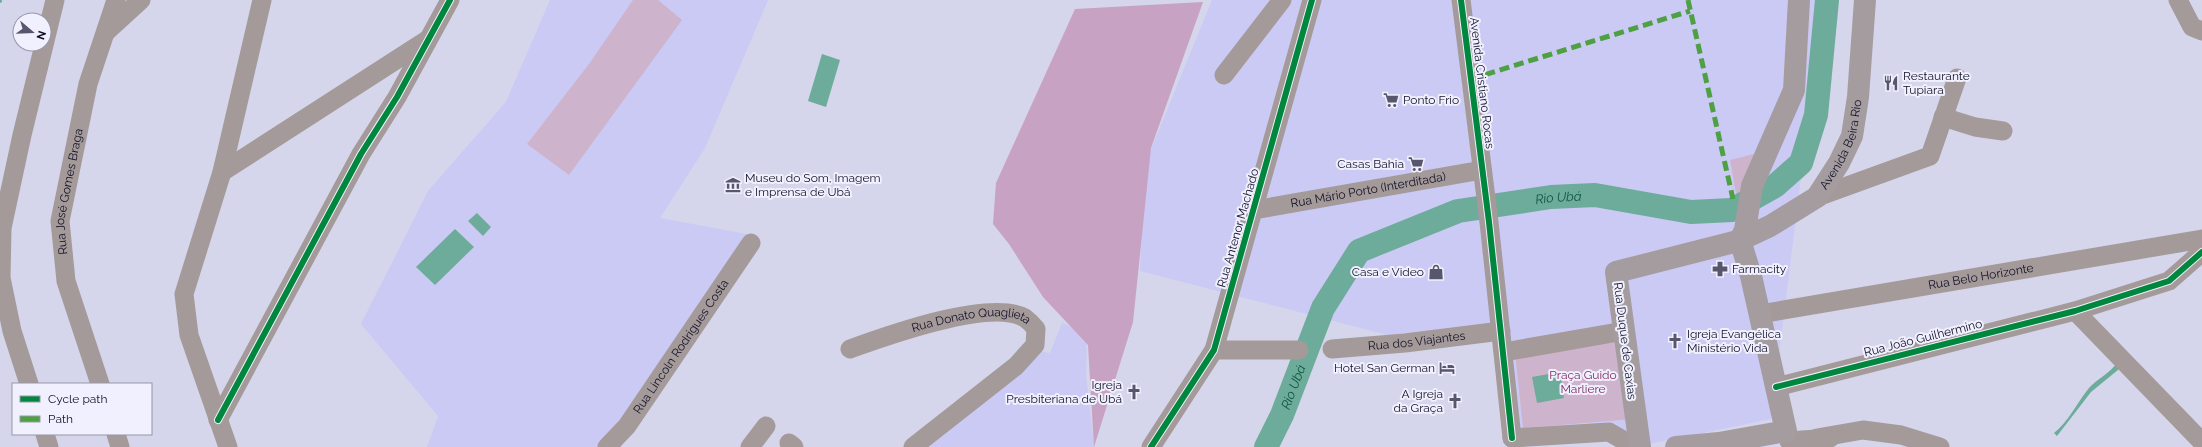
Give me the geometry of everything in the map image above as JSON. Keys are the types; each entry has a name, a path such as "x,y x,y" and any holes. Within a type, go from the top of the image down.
{"main road":[{"path":"1676,447 1789,439 1751,276 1731,242 1760,216 1754,182 1794,90 1799,0"},
{"name":"Avenida Beira Rio","path":"1760,216 1817,197 1839,163 1852,136 1858,97 1865,0"},
{"name":"Rua Duque de Caxias","path":"1640,447 1616,272 1731,242"}],"street":[{"path":"28,383 12,331 1,278 2,228 22,135 55,0"},
{"name":"Rua José Gomes Braga","path":"100,383 66,281 60,221 88,84 116,0"},
{"path":"105,33 141,0"},
{"path":"228,447 189,335 184,294 222,172 262,0"},
{"path":"218,420 361,154 450,0"},
{"path":"1224,76 1282,0"},
{"name":"Rua Antenor Machado","path":"1151,447 1214,350 1312,0"},
{"name":"Avenida Cristiano Rocas","path":"1460,0 1489,222 1501,332"},
{"path":"2178,0 2192,27 2202,31"},
{"path":"222,172 429,38"},
{"path":"1817,197 1930,156 1957,78"},
{"path":"1943,117 1975,127 2003,131"},
{"name":"Rua Mário Porto (Interditada)","path":"1254,210 1483,178"},
{"name":"Rua Belo Horizonte","path":"1760,314 2202,239"},
{"name":"Rua Lincoln Rodrigues Costa","path":"607,447 627,426 751,243"},
{"name":"Rua João Guilhermino","path":"1776,387 2075,311 2169,281 2202,252"},
{"path":"2075,311 2202,442"},
{"name":"Rua Donato Quaglieta","path":"850,349 902,330 950,318 1004,312 1025,318 1036,329 1035,345 1016,366 913,447"},
{"path":"1504,352 1624,330"},
{"path":"1501,332 1504,352 1506,443 1609,432 1635,447"},
{"name":"Rua dos Viajantes","path":"1332,349 1405,343 1501,332"},
{"path":"1214,350 1299,350"},
{"path":"750,447 766,426"},
{"path":"1817,438 1863,430 1901,435 1940,447"},
{"path":"45,435 49,447"},
{"path":"116,435 120,447"},
{"path":"1789,439 1869,437 1905,447"}],"shaded area":[{"path":"550,0 768,0 705,148 660,218 752,235 622,417 597,447 427,447 438,416 361,324 428,191 506,102"},
{"path":"1212,0 1823,0 1771,419 1644,445 1504,431 1492,330 1407,340 1140,271 1145,164"},
{"path":"1203,2 1151,148 1133,322 1094,447 1088,345 1043,297 1009,244 993,224 996,183 1075,9"},
{"path":"822,54 840,60 826,107 808,101"},
{"path":"477,213 491,227 483,236 468,221"},
{"path":"455,229 474,247 435,285 416,267"},
{"path":"1062,323 1087,333 1086,375 1094,447 929,447 1039,351 1050,353"},
{"path":"2117,363 2124,365 2091,392 2057,436 2054,433 2068,418 2089,388"},
{"path":"1560,372 1564,398 1537,403 1532,377"}],"green space":[{"path":"633,0 658,0 682,20 569,175 527,144 589,64"},
{"path":"1758,153 1743,196 1737,199 1730,160"},
{"name":"Praça Guido Marliere","path":"1619,336 1633,419 1523,428 1515,353"}],"waterway":[{"name":"Rio Ubá","path":"1266,447 1282,415 1323,308 1359,251 1458,211 1551,197 1595,195 1691,212 1732,210 1775,186 1801,163 1816,115 1827,0"}],"marked path":[{"path":"1688,0 1733,199"},
{"path":"1471,79 1690,11"}],"cycle path":[{"path":"218,420 361,154 397,97 450,0"},
{"path":"1151,447 1214,350 1312,0"},
{"path":"1461,0 1489,222 1512,438"},
{"path":"1776,387 2075,311 2169,281 2202,252"}],"place":[{"name":"Restaurante Tupiara","path":"1891,83"},
{"name":"Ponto Frio","path":"1391,100"},
{"name":"Casas Bahia","path":"1416,164"},
{"name":"Museu do Som, Imagem e Imprensa de Ubá","path":"733,185"},
{"name":"Farmacity","path":"1720,269"},
{"name":"Casa e Video","path":"1436,272"},
{"name":"Igreja Evangélica Ministério Vida","path":"1675,341"},
{"name":"Hotel San German","path":"1447,368"},
{"name":"Igreja Presbiteriana de Ubá","path":"1134,392"},
{"name":"A Igreja da Graça","path":"1455,401"}]}
